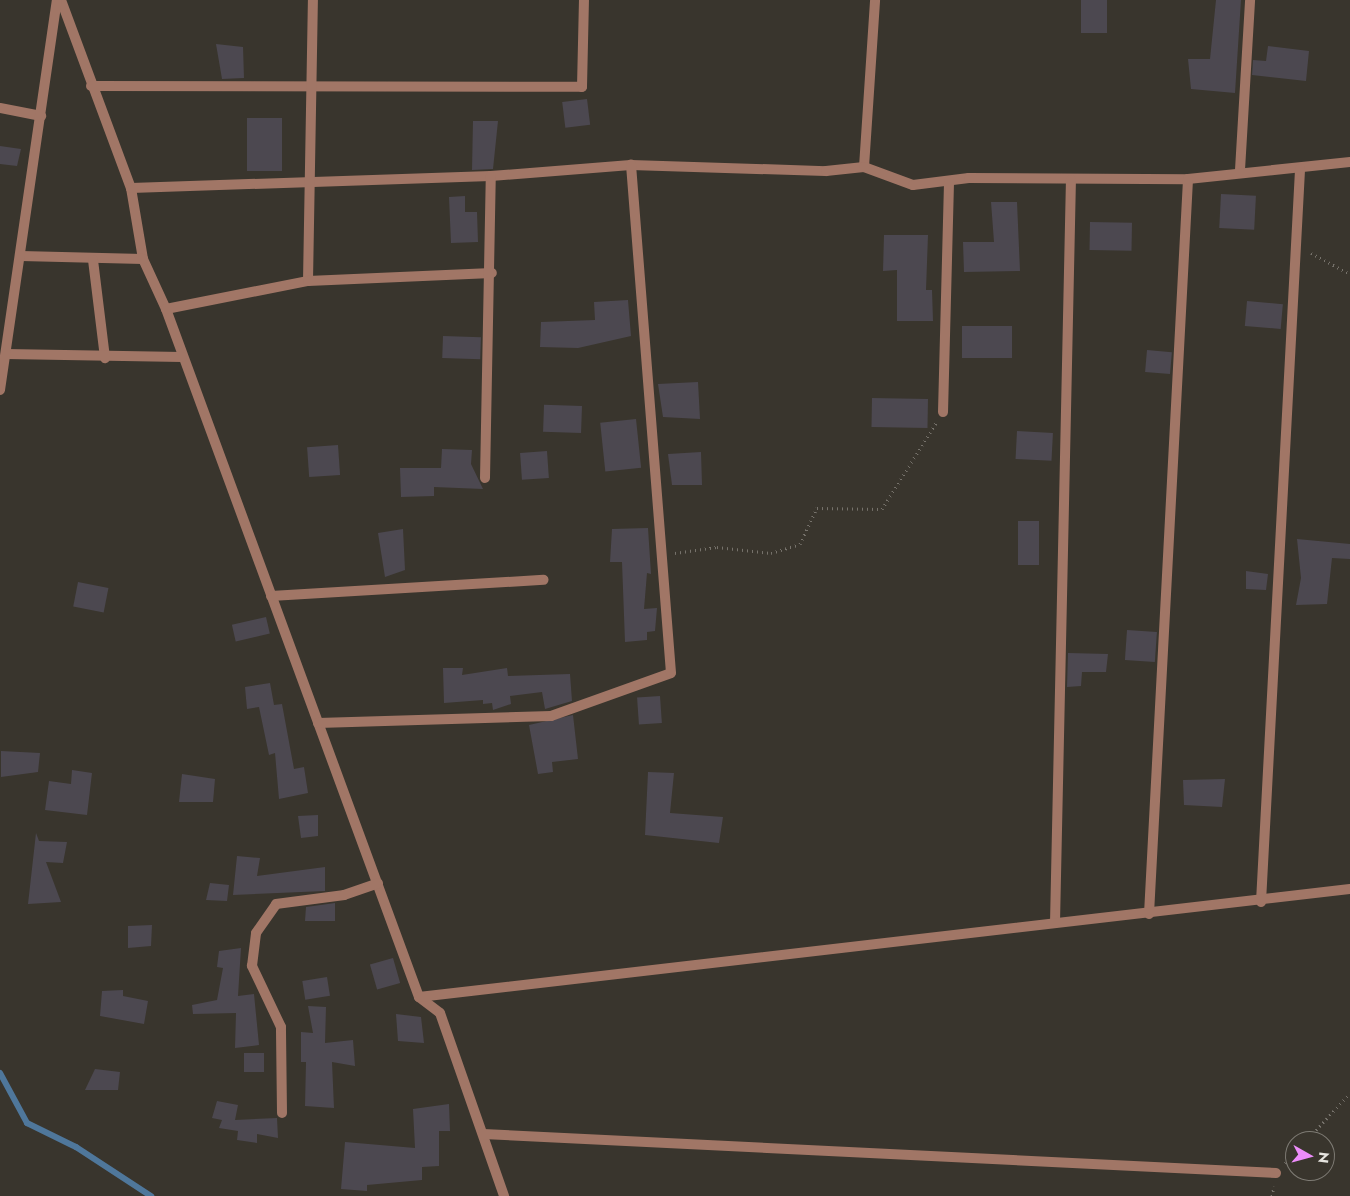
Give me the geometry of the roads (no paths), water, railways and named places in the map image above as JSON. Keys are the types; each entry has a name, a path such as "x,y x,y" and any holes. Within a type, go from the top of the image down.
{"street":[{"path":"0,390 6,354 5,332 21,256 57,0"},
{"path":"61,0 91,86 131,188 143,259 166,309 182,358 419,997 440,1013 504,1196"},
{"path":"308,281 314,0"},
{"path":"91,86 582,87 584,0"},
{"path":"864,167 875,0"},
{"path":"1240,170 1250,0"},
{"path":"0,108 41,116"},
{"path":"131,188 491,176 631,165 826,171 864,167 913,184 949,181 1188,180 1240,170 1300,169 1350,162"},
{"path":"318,723 552,716 671,673 659,556 631,165"},
{"path":"1261,902 1300,169"},
{"path":"485,478 492,273 491,176"},
{"path":"1055,923 1071,180"},
{"path":"1149,914 1188,180"},
{"path":"943,412 949,181"},
{"path":"21,256 93,260 143,259"},
{"path":"93,260 105,358"},
{"path":"166,309 308,281 492,273"},
{"path":"6,354 105,358 182,358"},
{"path":"271,596 544,580"},
{"path":"282,1113 281,1027 252,966 256,933 276,904 344,896 378,883"},
{"path":"419,997 1055,923 1261,902 1350,889"},
{"path":"483,1134 1276,1173"}],"waterway":[{"path":"0,1073 27,1123 76,1147 151,1196"}]}
